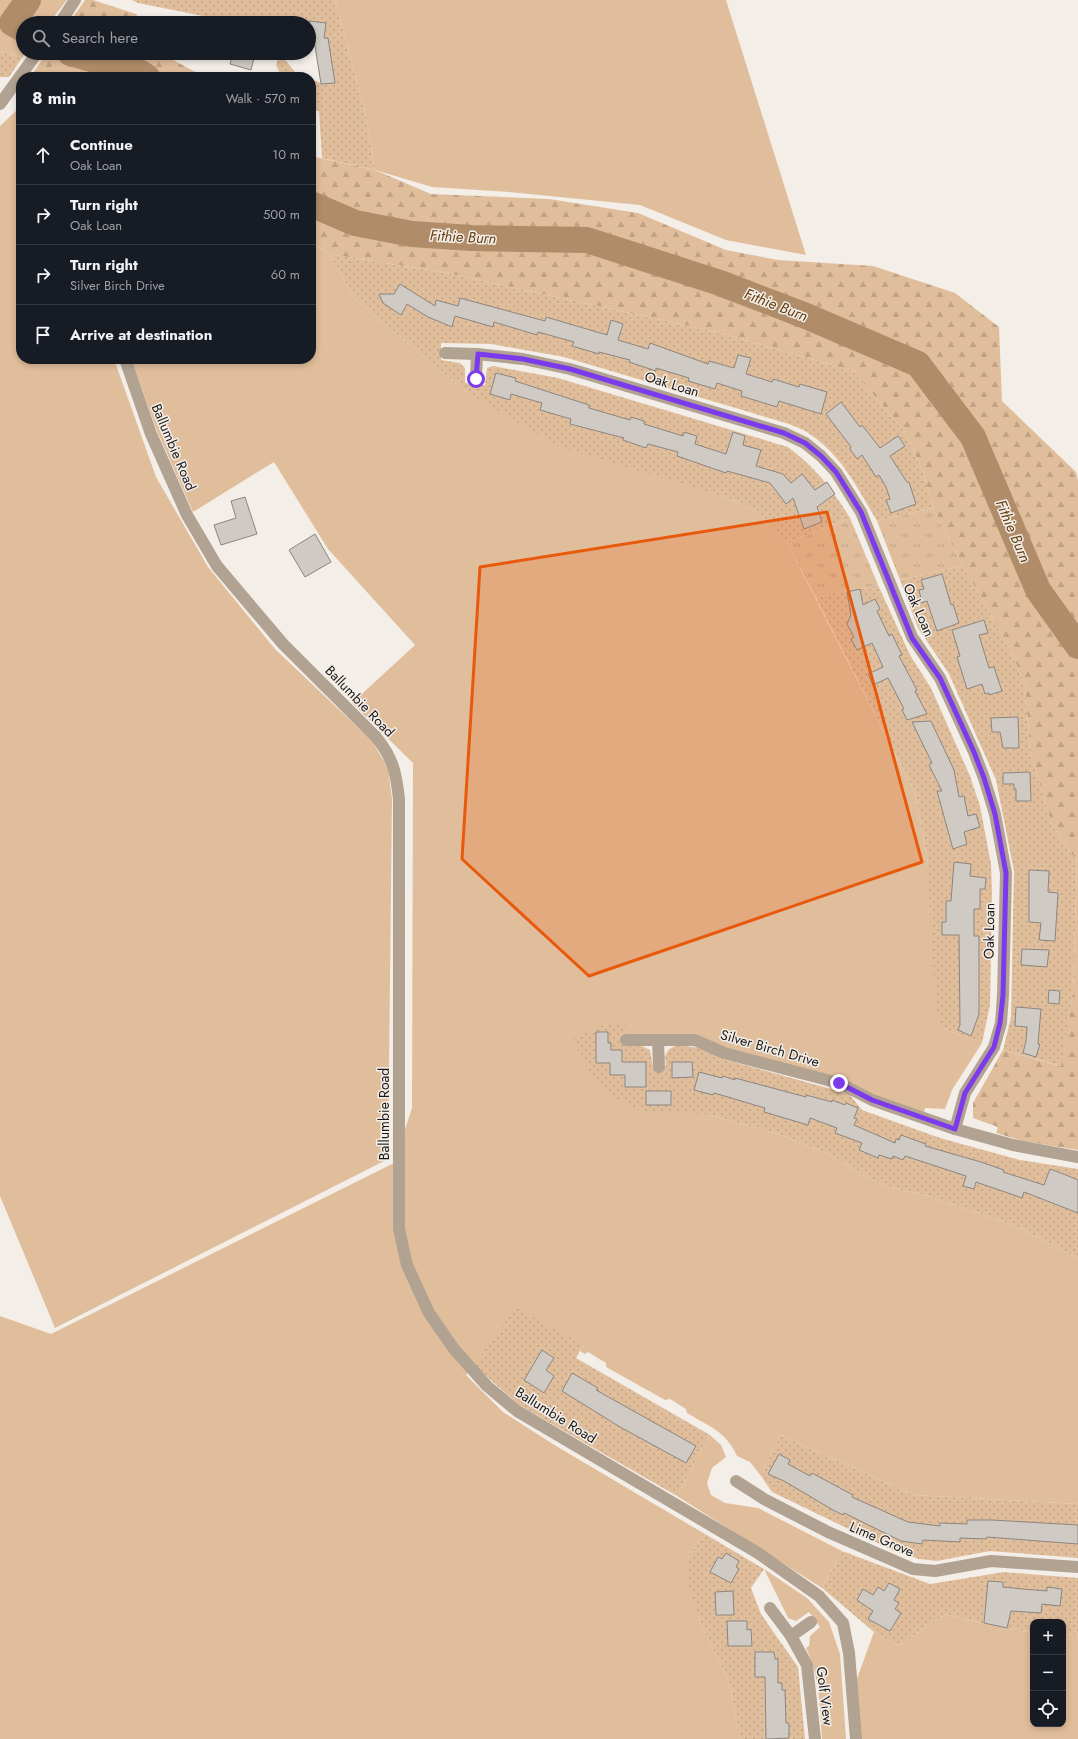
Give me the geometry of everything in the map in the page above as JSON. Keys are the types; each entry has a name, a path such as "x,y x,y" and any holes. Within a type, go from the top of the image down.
{"street":[{"path":"66,16 75,0"},
{"path":"26,72 32,60"},
{"path":"0,104 16,88"},
{"name":"Oak Loan","path":"445,353 478,354 523,359 570,369 784,433 805,443 821,456 836,472 861,512 912,638 940,678 984,778 995,814 1006,873 1003,995 1000,1023 994,1047 965,1093 955,1129"},
{"path":"476,379 478,354"},
{"name":"Ballumbie Road","path":"127,364 157,448 187,515 217,566 283,644 376,736 388,753 396,771 399,799 399,1229 407,1265 429,1314 454,1349 487,1386 517,1411 758,1553 819,1596 843,1623 849,1653 856,1739"},
{"name":"Silver Birch Drive","path":"626,1040 695,1040 724,1053 839,1083 872,1100 955,1129 1013,1145 1078,1157"},
{"path":"658,1040 659,1067"},
{"name":"Lime Grove","path":"736,1481 764,1499 828,1532 913,1568 935,1571 991,1561 1078,1567"},
{"name":"Golf View","path":"770,1608 791,1636 807,1665 815,1739"},
{"path":"791,1636 811,1622"}],"highlighted area":[{"path":"827,512 922,862 589,976 462,859 480,567"}],"green space":[{"path":"0,0 67,0 54,16 16,16 16,56 0,51"},
{"path":"85,0 93,0 136,14 137,16 74,16"},
{"path":"132,0 335,0 365,112 375,170 322,158 319,111 316,111 316,81 321,83 316,52 316,16 203,16 138,3"},
{"path":"335,0 726,0 806,255 726,240 640,205 509,192 432,187 375,170 365,112"},
{"path":"0,51 16,56 16,60 21,60 9,77 0,77"},
{"path":"42,60 173,60 196,72 34,72"},
{"path":"278,60 285,60 295,72 280,72 276,65"},
{"path":"16,111 16,364 116,364 156,477 208,567 275,649 372,741 388,768 392,799 388,1159 55,1328 0,1196 0,126"},
{"path":"316,157 375,170 431,194 549,199 638,213 726,250 778,260 873,266 955,293 999,327 1002,401 1076,472 1078,480 1078,1150 1023,1141 996,1133 998,1127 973,1118 973,1103 1003,1050 1060,1066 1073,991 1077,862 1052,825 1030,751 1025,685 1009,647 963,566 933,508 923,472 904,431 853,371 717,332 441,272 329,254 316,245"},
{"path":"316,245 329,254 356,300 465,391 751,508 770,522 787,543 915,793 927,857 944,1029 982,1043 952,1090 945,1109 925,1108 924,1113 853,1088 843,1078 725,1048 696,1034 626,1034 626,1024 606,1024 689,1113 710,1115 781,1135 826,1153 873,1180 896,1189 925,1195 1014,1225 1078,1258 1078,1504 914,1495 780,1435 761,1476 750,1462 737,1456 728,1441 716,1430 687,1413 686,1409 670,1399 665,1400 606,1367 606,1363 588,1352 585,1354 580,1351 583,1345 474,1365 466,1375 503,1412 556,1446 705,1534 687,1559 699,1619 729,1682 740,1739 0,1739 0,1316 51,1334 394,1163 412,1108 413,763 352,703 415,645 328,549 274,462 193,512 157,431 133,364 316,364"},
{"path":"329,254 441,272 717,332 853,371 904,431 923,472 933,508 877,521 856,485 832,453 809,433 789,424 564,357 491,344 441,343 441,360 460,363 465,368 465,383 485,385 487,368 493,366 558,378 788,447 807,463 823,480 850,518 787,543 770,522 751,508 723,496 560,447 465,391 356,300"},
{"path":"933,508 963,566 900,580 877,521"},
{"path":"850,518 878,585 816,598 787,543"},
{"path":"963,566 1009,647 1025,685 1030,751 1052,825 1077,862 1073,991 1061,1066 1003,1050 1011,1017 1014,871 996,780 949,674 918,628 900,580"},
{"path":"878,585 910,655 931,688 970,776 980,806 991,864 992,892 990,1005 982,1043 944,1029 936,1011 927,857 915,793 816,598"},
{"path":"606,1024 626,1024 626,1046 642,1046 650,1050 653,1067 666,1066 665,1056 669,1049 678,1045 700,1048 723,1059 849,1094 862,1110 940,1138 1020,1160 1078,1169 1078,1258 1014,1225 925,1195 896,1189 873,1180 826,1153 781,1135 710,1115 641,1111 618,1099 595,1081 572,1039"},
{"path":"516,1307 583,1345 576,1358 710,1435 677,1496 519,1405 474,1365"},
{"path":"710,1435 721,1445 726,1457 712,1468 707,1483 711,1495 725,1503 758,1508 842,1551 822,1588 677,1496"},
{"path":"780,1435 914,1495 1078,1504 1078,1558 990,1551 937,1561 919,1559 892,1550 772,1492 761,1476"},
{"path":"705,1534 764,1569 751,1588 761,1614 798,1667 805,1739 740,1739 729,1682 699,1619 688,1584 687,1559"},
{"path":"842,1551 930,1584 1004,1572 1078,1578 1078,1635 1066,1634 1066,1619 1030,1619 1030,1631 1007,1629 945,1614 898,1646 874,1632 822,1588"},
{"path":"764,1569 807,1598 829,1622 840,1654 846,1739 822,1739 817,1681 811,1659 806,1648 809,1646 810,1636 820,1627 809,1612 796,1621 788,1618"},
{"path":"945,1614 1007,1629 1030,1631 1030,1727 1066,1727 1066,1634 1078,1635 1078,1739 860,1739 855,1684 874,1632 898,1646"}],"building":[{"path":"316,22 326,23 324,38 328,38 335,83 321,84 316,52"},
{"path":"231,60 254,60 251,70 230,64"},
{"path":"400,284 435,306 436,300 458,306 460,298 545,321 546,317 607,335 611,320 623,324 618,340 648,349 650,343 708,364 709,361 734,368 738,355 751,358 746,374 772,382 773,379 799,387 800,384 827,392 821,414 779,401 777,407 741,396 742,391 717,383 715,389 688,381 689,378 656,368 656,371 629,362 630,360 599,352 599,354 572,346 574,342 538,332 537,335 494,322 493,327 455,316 452,327 428,317 407,304 401,315 383,303 379,294 394,294"},
{"path":"496,373 516,378 515,381 589,405 589,408 630,420 631,417 644,421 644,424 683,436 684,432 697,436 695,444 726,454 733,432 745,436 743,445 761,450 756,466 783,474 791,483 802,474 815,490 827,482 835,494 817,507 822,522 804,529 793,498 786,504 770,483 727,471 726,473 677,456 678,452 648,444 646,448 623,440 624,438 570,424 571,419 540,410 542,403 511,394 510,400 490,394"},
{"path":"841,402 860,427 862,425 880,448 898,436 905,446 890,456 907,482 909,482 916,504 891,513 886,500 890,499 886,487 879,475 876,477 862,455 857,459 850,449 851,447 826,414"},
{"path":"245,497 257,534 221,545 214,525 236,518 231,501"},
{"path":"315,534 331,562 305,577 289,550"},
{"path":"942,574 951,605 953,604 959,623 937,631 927,601 922,603 919,590 924,589 921,580"},
{"path":"860,589 863,605 875,599 880,609 877,611 889,636 892,634 902,655 899,656 917,690 915,691 927,714 907,720 902,710 904,709 888,678 873,685 868,674 883,667 872,643 857,650 851,639 854,637 847,624 851,615 847,592"},
{"path":"984,620 988,633 979,635 989,668 994,667 1002,691 989,695 989,693 985,694 982,684 967,689 957,657 960,656 952,630"},
{"path":"1018,717 1019,748 1003,748 1000,732 992,732 991,718"},
{"path":"931,721 954,770 959,797 964,796 968,816 976,814 980,827 964,832 967,844 953,849 937,791 942,791 929,765 932,763 912,722"},
{"path":"1030,772 1031,801 1016,801 1016,789 1014,789 1014,784 1003,784 1003,773"},
{"path":"954,862 971,864 970,876 986,878 985,889 980,889 980,909 974,909 974,936 979,936 979,1014 971,1036 958,1030 960,1025 959,935 942,935 942,922 946,922 946,901 951,901"},
{"path":"1029,870 1049,871 1048,892 1058,893 1055,941 1039,940 1041,923 1029,922"},
{"path":"1022,949 1049,950 1047,967 1021,965"},
{"path":"1049,990 1060,991 1059,1004 1048,1003"},
{"path":"1016,1007 1041,1009 1038,1044 1040,1044 1036,1057 1023,1053 1027,1027 1015,1026"},
{"path":"596,1032 608,1032 608,1043 611,1043 611,1050 622,1050 622,1062 646,1062 646,1087 625,1087 625,1075 610,1075 610,1063 596,1063"},
{"path":"672,1062 692,1062 693,1077 672,1078"},
{"path":"699,1072 722,1078 723,1076 735,1080 735,1078 806,1097 806,1095 832,1102 832,1100 845,1105 846,1103 858,1108 854,1118 857,1119 854,1125 895,1143 896,1139 899,1140 901,1135 926,1144 925,1146 981,1162 1004,1170 1003,1172 1044,1185 1050,1169 1078,1180 1078,1213 1024,1192 1022,1198 976,1182 974,1189 963,1186 966,1176 905,1156 903,1160 893,1156 892,1159 879,1155 878,1158 859,1150 862,1143 835,1133 837,1128 810,1118 808,1125 764,1112 765,1108 714,1093 713,1095 694,1090"},
{"path":"646,1091 671,1091 671,1105 646,1105"},
{"path":"542,1350 554,1358 546,1370 554,1376 544,1393 524,1380"},
{"path":"572,1373 598,1388 596,1390 696,1446 686,1463 620,1427 562,1391"},
{"path":"779,1454 790,1460 788,1464 810,1476 812,1473 853,1495 852,1497 908,1522 940,1526 940,1523 967,1524 967,1520 992,1520 1078,1525 1078,1544 987,1537 986,1539 960,1538 960,1542 923,1540 922,1544 901,1541 844,1513 843,1515 833,1510 784,1481 768,1474"},
{"path":"726,1553 739,1561 736,1567 739,1569 731,1583 710,1572 718,1557 722,1559"},
{"path":"988,1581 1003,1582 1003,1587 1047,1591 1047,1587 1062,1589 1060,1606 1042,1604 1041,1613 1011,1611 1007,1628 984,1623"},
{"path":"889,1583 900,1589 894,1600 899,1603 895,1609 901,1613 890,1631 868,1619 873,1611 857,1600 863,1589 873,1595 878,1587 884,1591"},
{"path":"733,1591 734,1615 716,1615 715,1592"},
{"path":"727,1621 747,1621 747,1630 751,1629 752,1646 728,1646"},
{"path":"755,1652 774,1652 775,1659 778,1659 778,1683 782,1683 782,1690 785,1690 786,1723 789,1723 789,1738 766,1739 765,1677 755,1677"}],"waterway":[{"name":"Fithie Burn","path":"17,16 28,0"},
{"name":"Fithie Burn","path":"16,17 12,23 16,25"},
{"name":"Fithie Burn","path":"95,60 137,72"},
{"name":"Fithie Burn","path":"316,206 355,223 412,234 471,238 587,240 720,283 806,316 918,364 973,437 1038,590 1078,646"}],"route":[{"path":"476,379 478,354 523,359 570,369 784,433 805,443 821,456 836,472 861,512 912,638 940,678 974,752 995,814 1006,873 1003,995 1000,1023 994,1047 965,1093 955,1129 872,1100 839,1083"}]}
